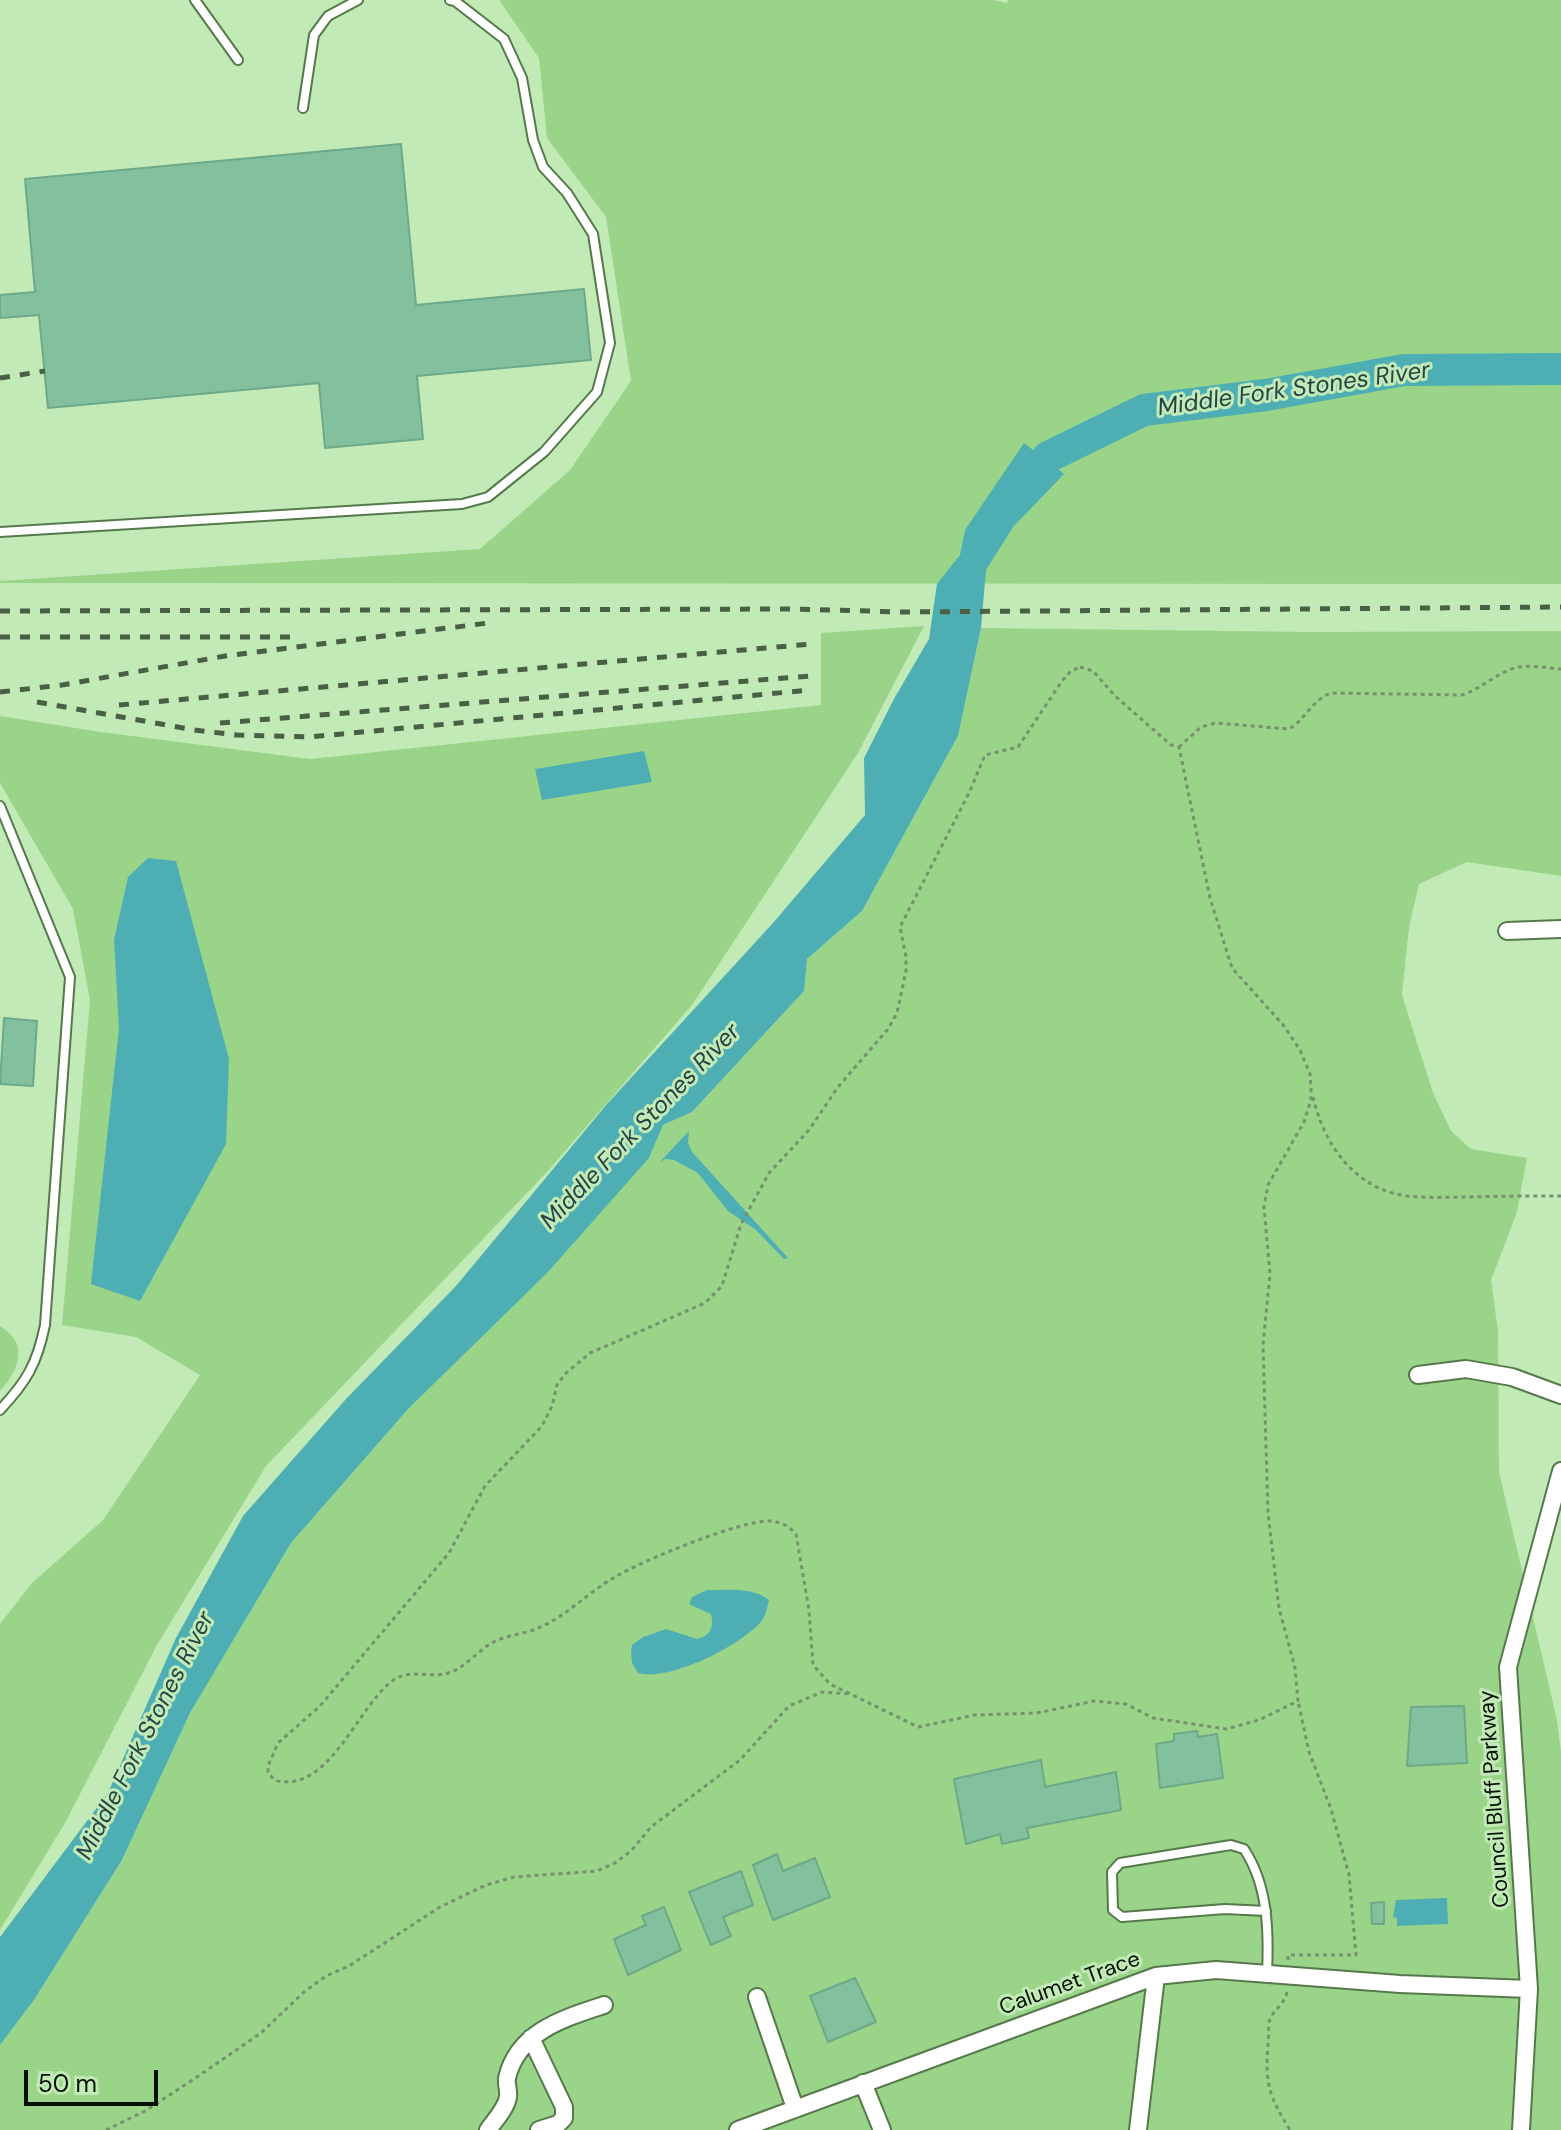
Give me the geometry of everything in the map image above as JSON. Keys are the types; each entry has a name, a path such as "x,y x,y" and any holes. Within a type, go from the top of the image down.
{"street":[{"path":"1507,931 1561,929"},
{"path":"1418,1375 1466,1369 1512,1377 1561,1395"},
{"name":"Council Bluff Parkway","path":"1525,2129 1529,1989 1508,1667 1561,1471"},
{"name":"Calumet Trace","path":"738,2130 1156,1976 1216,1970 1400,1984 1529,1989"},
{"path":"1138,2130 1156,1976"},
{"path":"757,1997 795,2108"},
{"path":"488,2130 508,2097 507,2081 512,2064 531,2038 552,2023 604,2005"},
{"path":"531,2038 564,2107 564,2118 558,2124 539,2130"},
{"path":"863,2083 882,2130"}],"lane":[{"path":"195,0 238,60"},
{"path":"303,108 314,35 328,16 358,0"},
{"path":"0,532 462,504 488,497 544,452 597,392 610,343 593,234 567,193 543,167 533,140 522,78 504,39 450,0"},
{"path":"0,806 70,977 45,1325 31,1373 0,1410"},
{"path":"1266,1911 1225,1909 1122,1917 1113,1910 1112,1872 1120,1863 1231,1845 1244,1849 1254,1864 1266,1911 1267,1974"}],"path":[{"path":"1179,747 1171,745 1115,696 1093,671 1080,667 1062,681 1018,747 985,755 969,793 900,927 906,971 897,1013 888,1029 838,1087 809,1130 769,1173 741,1224 722,1286 713,1297 685,1314 590,1353 565,1374 557,1385 552,1406 542,1426 485,1486 449,1553 320,1706 278,1743 271,1754 268,1772 274,1780 287,1782 315,1774 340,1746 366,1708 396,1679 416,1673 451,1673 493,1642 536,1629 630,1569 737,1526 760,1521 781,1523 796,1534 809,1610 813,1665 830,1684 918,1727 975,1715 1037,1713 1094,1701 1126,1704 1153,1718 1226,1729 1259,1720 1298,1701"},
{"path":"1179,747 1201,727 1216,723 1289,729 1298,724 1313,703 1331,693 1462,695 1515,668 1561,669"},
{"path":"1179,747 1210,898 1232,968 1284,1026 1300,1050 1310,1074 1311,1100 1304,1122 1268,1185 1264,1207 1270,1274 1263,1345 1268,1513 1279,1608 1295,1668 1298,1701 1309,1752 1331,1809 1349,1875 1356,1955 1288,1955 1288,1960"},
{"path":"1311,1089 1322,1129 1334,1150 1372,1184 1394,1193 1423,1197 1561,1196"},
{"path":"106,2130 145,2111 194,2079 261,2033 304,1992 326,1976 349,1966 440,1907 486,1885 514,1877 597,1871 615,1863 631,1851 651,1827 740,1760 789,1706 822,1692 857,1695"},
{"path":"1287,1990 1286,1998 1271,2018 1267,2075 1268,2090 1290,2130"}],"green space":[{"path":"499,0 994,0 1007,3 1008,0 1561,0 1561,584 0,583 480,549 570,470 631,381 606,217 547,138 539,58"},
{"path":"924,626 858,753 692,1005 547,1172 266,1466 157,1645 65,1823 0,1930 0,1624 32,1583 103,1520 200,1375 136,1337 62,1325 90,1000 73,909 0,783 0,716 310,759 821,705 821,633"},
{"path":"981,628 1561,631 1561,876 1467,862 1419,884 1409,927 1402,995 1433,1093 1451,1131 1471,1149 1527,1158 1517,1212 1491,1280 1498,1331 1499,1472 1557,1720 1561,1752 1561,2130 0,2130 0,2045 34,2000 122,1860 190,1713 291,1543 409,1408 649,1158 663,1125 692,1112 803,992 807,959 862,911 958,736"},
{"path":"0,1326 15,1341 18,1357 13,1374 0,1391"}],"water":[{"path":"1024,443 1064,474 1013,527 986,570 981,628 958,736 862,911 807,959 804,991 692,1112 663,1125 649,1158 547,1273 409,1408 291,1543 190,1713 122,1860 34,2000 0,2045 0,1937 108,1793 176,1638 243,1516 346,1399 456,1286 607,1104 773,923 865,815 864,758 929,639 937,584 960,555 965,530"},
{"path":"644,751 652,782 542,800 535,769"},
{"path":"148,858 176,861 229,1059 226,1144 140,1301 91,1284 119,1028 114,940 128,877"},
{"path":"689,1131 688,1143 692,1152 788,1258 784,1259 756,1230 728,1211 698,1173 674,1160 665,1159 659,1163"},
{"path":"707,1590 740,1590 763,1596 769,1600 765,1615 750,1632 703,1660 667,1672 638,1673 632,1663 631,1651 632,1645 643,1637 666,1629 697,1639 708,1633 712,1626 711,1614 689,1604 692,1597"},
{"path":"1447,1898 1448,1924 1397,1926 1397,1918 1393,1917 1396,1900"}],"building":[{"path":"401,144 416,305 584,289 591,360 417,376 423,439 325,448 319,383 48,408 39,315 0,318 0,295 35,292 25,179"},
{"path":"4,1018 37,1021 33,1086 0,1084"},
{"path":"1464,1706 1467,1763 1407,1766 1411,1707"},
{"path":"1197,1731 1198,1737 1217,1734 1223,1778 1160,1788 1156,1744 1174,1741 1174,1734"},
{"path":"1041,1760 1045,1787 1116,1772 1121,1810 1027,1828 1029,1838 1002,1844 1000,1834 966,1844 954,1779"},
{"path":"777,1854 783,1871 815,1858 830,1897 773,1920 753,1865"},
{"path":"741,1871 753,1905 723,1917 731,1936 711,1945 689,1892"},
{"path":"1384,1902 1384,1924 1372,1924 1371,1903"},
{"path":"664,1907 681,1950 628,1975 614,1939 646,1925 642,1916"},
{"path":"855,1978 876,2022 828,2042 810,1996"}],"waterway":[{"name":"Middle Fork Stones River","path":"1021,494 1048,457 1144,410 1266,395 1404,370 1561,369"}],"railway":[{"path":"0,378 45,371"},
{"path":"0,611 792,609 903,612 1561,607"},
{"path":"0,692 62,685 225,656 488,623"},
{"path":"0,637 300,637"},
{"path":"119,705 811,644"},
{"path":"220,723 810,676"},
{"path":"37,702 194,730 309,737 810,690"}]}
